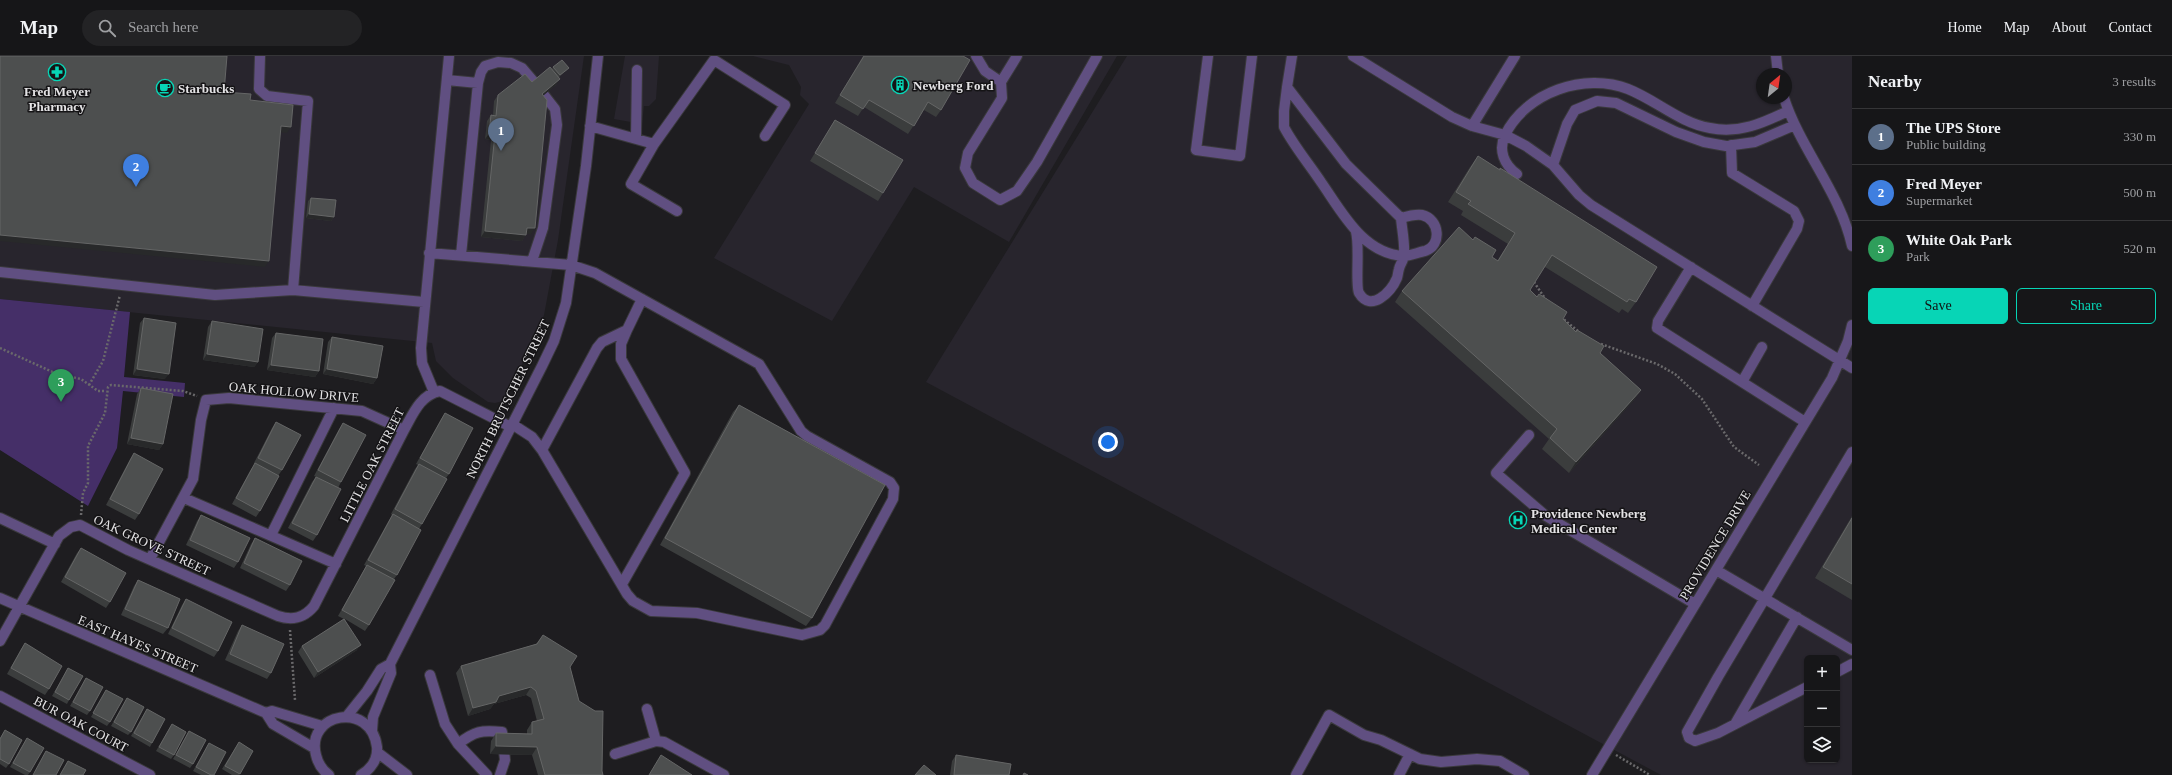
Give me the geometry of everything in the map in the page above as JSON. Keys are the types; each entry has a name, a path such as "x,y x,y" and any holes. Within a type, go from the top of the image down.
{"street":[{"path":"260,56 259,89 267,96 308,101 293,290"},
{"path":"429,253 571,265 595,273 759,364 801,431 807,436 890,482 894,488 893,499 825,625 813,633 802,635 697,613 651,611 633,601 542,450 532,437 454,397 440,391 434,392 422,363 420,348 424,302 449,56"},
{"name":"NORTH BRUTSCHER STREET","path":"372,731 373,718 391,674 390,664 554,340 566,303 598,56"},
{"path":"976,56 985,71 1001,82"},
{"path":"1017,56 1001,82 1002,98 968,153 964,168 973,183 1000,200 1017,191 1025,180 1097,56"},
{"path":"1208,56 1196,150 1240,156 1252,56"},
{"path":"1292,56 1284,111 1284,127 1356,232 1380,250 1404,256 1428,250 1434,244 1437,235 1436,226 1431,219 1422,215 1401,218"},
{"path":"1353,56 1452,117 1472,126 1505,135 1526,146 1553,165 1579,195 1591,205 1852,368"},
{"path":"1472,126 1515,56"},
{"path":"1776,56 1777,68"},
{"path":"677,211 631,184 654,144 714,60 785,105 765,136"},
{"path":"461,255 478,83 481,72 485,66 498,62 511,63 522,68 534,82"},
{"path":"636,139 637,70"},
{"path":"447,80 478,83"},
{"path":"1517,174 1505,163 1502,154 1502,144 1505,135 1517,119 1542,97 1556,90 1576,85 1593,84 1617,86 1628,89 1669,111 1698,124 1722,130 1747,128 1788,111"},
{"path":"1287,87 1346,164 1401,218 1404,256 1398,270 1397,277 1382,297 1376,301 1370,302 1363,299 1358,291 1358,241 1356,232"},
{"path":"532,261 543,228 557,125 555,109 544,95"},
{"path":"1553,165 1571,117 1575,110 1588,103 1607,100 1694,139 1712,144 1731,145 1754,142 1795,125"},
{"path":"1786,104 1795,125 1841,211 1852,246"},
{"path":"1661,125 1669,111"},
{"path":"590,126 654,144"},
{"path":"1731,145 1732,173 1794,211 1800,221 1797,229 1752,306"},
{"path":"1690,267 1658,321 1657,328 1806,422"},
{"path":"0,272 215,295 293,290 424,302"},
{"path":"622,584 685,473 621,359 621,344 642,299"},
{"name":"PROVIDENCE DRIVE","path":"1592,775 1806,422 1841,361 1852,325"},
{"path":"542,450 597,348 602,342 627,330"},
{"path":"1742,382 1762,347"},
{"name":"LITTLE OAK STREET","path":"289,619 300,618 308,613 336,564 418,405 428,394 434,392"},
{"name":"OAK HOLLOW DRIVE","path":"206,400 229,398 362,411 404,430"},
{"path":"150,559 184,498 196,468 201,420 206,400"},
{"path":"271,536 334,408"},
{"path":"1529,435 1496,473 1546,516 1695,604"},
{"path":"1804,689 1735,724 1695,741 1689,738 1687,732 1764,598 1852,452"},
{"path":"184,498 336,564"},
{"path":"0,518 55,544"},
{"name":"OAK GROVE STREET","path":"0,641 64,530 80,525 150,559 289,619"},
{"path":"1716,570 1852,650"},
{"name":"EAST HAYES STREET","path":"0,598 266,713 273,724 314,748"},
{"path":"1735,724 1797,618"},
{"name":"NORTH BRUTSCHER STREET","path":"347,716 367,691 381,669 390,664"},
{"path":"1840,670 1852,664"},
{"path":"430,675 445,724 458,744 487,775"},
{"name":"BUR OAK COURT","path":"0,696 150,775"},
{"path":"647,709 656,741"},
{"name":"EAST HAYES STREET","path":"266,713 272,711 322,726"},
{"path":"1296,775 1329,715 1364,735 1381,740 1420,759 1441,762 1477,759 1500,761 1524,775"},
{"path":"324,773 317,763 314,748 316,736 322,726 330,720 347,716 366,723 376,737 377,752 373,764 367,774"},
{"path":"458,744 470,735 484,730 502,732 505,760 500,775"},
{"path":"615,754 656,741 664,742 724,775"},
{"path":"377,752 408,775"},
{"path":"1399,775 1410,754"}],"path":[{"path":"1534,282 1548,302"},
{"path":"89,385 104,361 122,285"},
{"path":"1556,312 1583,335"},
{"path":"1597,343 1657,364 1675,374 1702,399 1734,447 1759,465"},
{"path":"0,348 57,374 81,380 98,391 106,391"},
{"path":"80,525 83,493 88,483 88,446 104,413 107,402 106,391 111,385 182,391 206,400"},
{"path":"289,619 295,700"},
{"path":"1607,750 1650,775"}],"shaded area":[{"path":"0,56 584,56 558,240 544,315 533,343 503,401 495,403 488,402 453,378 436,361 432,343 0,299"},
{"path":"625,56 659,56 656,99 649,106 644,106 642,124 614,119"},
{"path":"753,56 1117,56 1009,242 914,187 832,321 714,258 809,104 800,95 801,87 789,65"},
{"name":"Providence Newberg Medical Center","path":"1127,56 1852,56 1852,775 1661,775 926,382"},
{"path":"0,299 130,312 124,377 185,383 184,397 123,391 117,448 88,506 0,450"}],"building":[{"path":"0,56 227,56 224,92 251,94 250,100 293,105 291,127 281,126 269,261 0,235"},
{"name":"Newberg Ford","path":"864,56 963,56 970,60 941,110 928,102 914,126 869,100 863,109 840,95"},
{"path":"562,60 569,68 560,75 553,67"},
{"path":"550,67 560,79 542,94 547,100 535,228 527,228 526,235 485,231 495,134 489,134 491,115 496,116 498,95 525,74 532,82"},
{"path":"835,120 903,160 883,193 815,153"},
{"path":"1478,156 1500,170 1500,168 1657,267 1636,302 1629,299 1627,302 1552,255 1530,290 1537,297 1539,294 1567,312 1563,319 1576,332 1577,330 1604,346 1600,353 1641,390 1576,462 1550,438 1557,429 1402,291 1459,227 1473,240 1475,237 1496,250 1492,257 1498,261 1515,233 1468,204 1471,201 1456,192"},
{"path":"311,198 336,200 334,217 309,214"},
{"path":"144,318 176,323 169,374 137,369"},
{"path":"212,321 263,329 258,362 207,354"},
{"path":"276,333 323,339 319,371 271,365"},
{"path":"332,337 383,346 377,378 327,369"},
{"path":"141,388 173,394 163,444 131,438"},
{"path":"739,405 885,485 812,618 665,538"},
{"path":"445,413 473,428 449,474 420,458"},
{"path":"276,422 301,435 282,470 258,458"},
{"path":"343,423 366,435 341,482 318,470"},
{"path":"134,453 163,469 139,514 110,499"},
{"path":"255,463 279,476 260,511 236,498"},
{"path":"419,464 447,479 422,524 395,509"},
{"path":"316,477 341,489 317,535 292,523"},
{"path":"393,514 421,530 397,575 368,560"},
{"path":"201,515 250,538 238,562 190,540"},
{"path":"1852,518 1852,584 1823,567"},
{"path":"255,538 302,561 290,585 244,563"},
{"path":"81,548 126,573 110,602 65,577"},
{"path":"367,565 395,580 369,625 342,610"},
{"path":"138,580 180,599 168,628 125,609"},
{"path":"186,599 232,622 218,651 172,628"},
{"path":"344,619 361,645 318,672 302,646"},
{"path":"242,625 284,644 271,673 230,654"},
{"path":"543,635 577,656 570,667 579,701 595,711 603,711 603,775 545,775 537,747 496,746 496,733 532,734 532,722 544,719 536,691 531,687 499,696 496,702 473,708 461,666 537,644"},
{"path":"25,643 62,666 49,689 11,668"},
{"path":"68,668 83,676 69,700 55,692"},
{"path":"86,678 103,687 90,711 73,702"},
{"path":"106,690 123,699 110,722 93,713"},
{"path":"127,698 144,707 131,732 114,722"},
{"path":"147,709 165,719 152,743 134,733"},
{"path":"172,724 186,732 174,755 159,747"},
{"path":"5,730 22,740 9,764 0,759 0,739"},
{"path":"189,731 206,740 193,764 176,755"},
{"path":"27,738 44,748 30,772 13,763"},
{"path":"239,742 253,751 240,774 225,766"},
{"path":"209,743 226,752 214,775 211,775 196,767"},
{"path":"46,751 64,760 56,775 33,775"},
{"path":"661,755 692,775 649,775"},
{"path":"956,755 1011,764 1009,775 954,775"},
{"path":"68,761 86,770 83,775 60,775"},
{"path":"924,765 936,775 915,775"}],"place":[{"name":"Fred Meyer Pharmacy","path":"57,72"},
{"name":"Newberg Ford","path":"900,85"},
{"name":"Starbucks","path":"165,88"},
{"name":"The UPS Store","path":"501,151"},
{"name":"Fred Meyer","path":"136,187"},
{"name":"White Oak Park","path":"61,402"},
{"name":"Providence Newberg Medical Center","path":"1518,520"}]}
